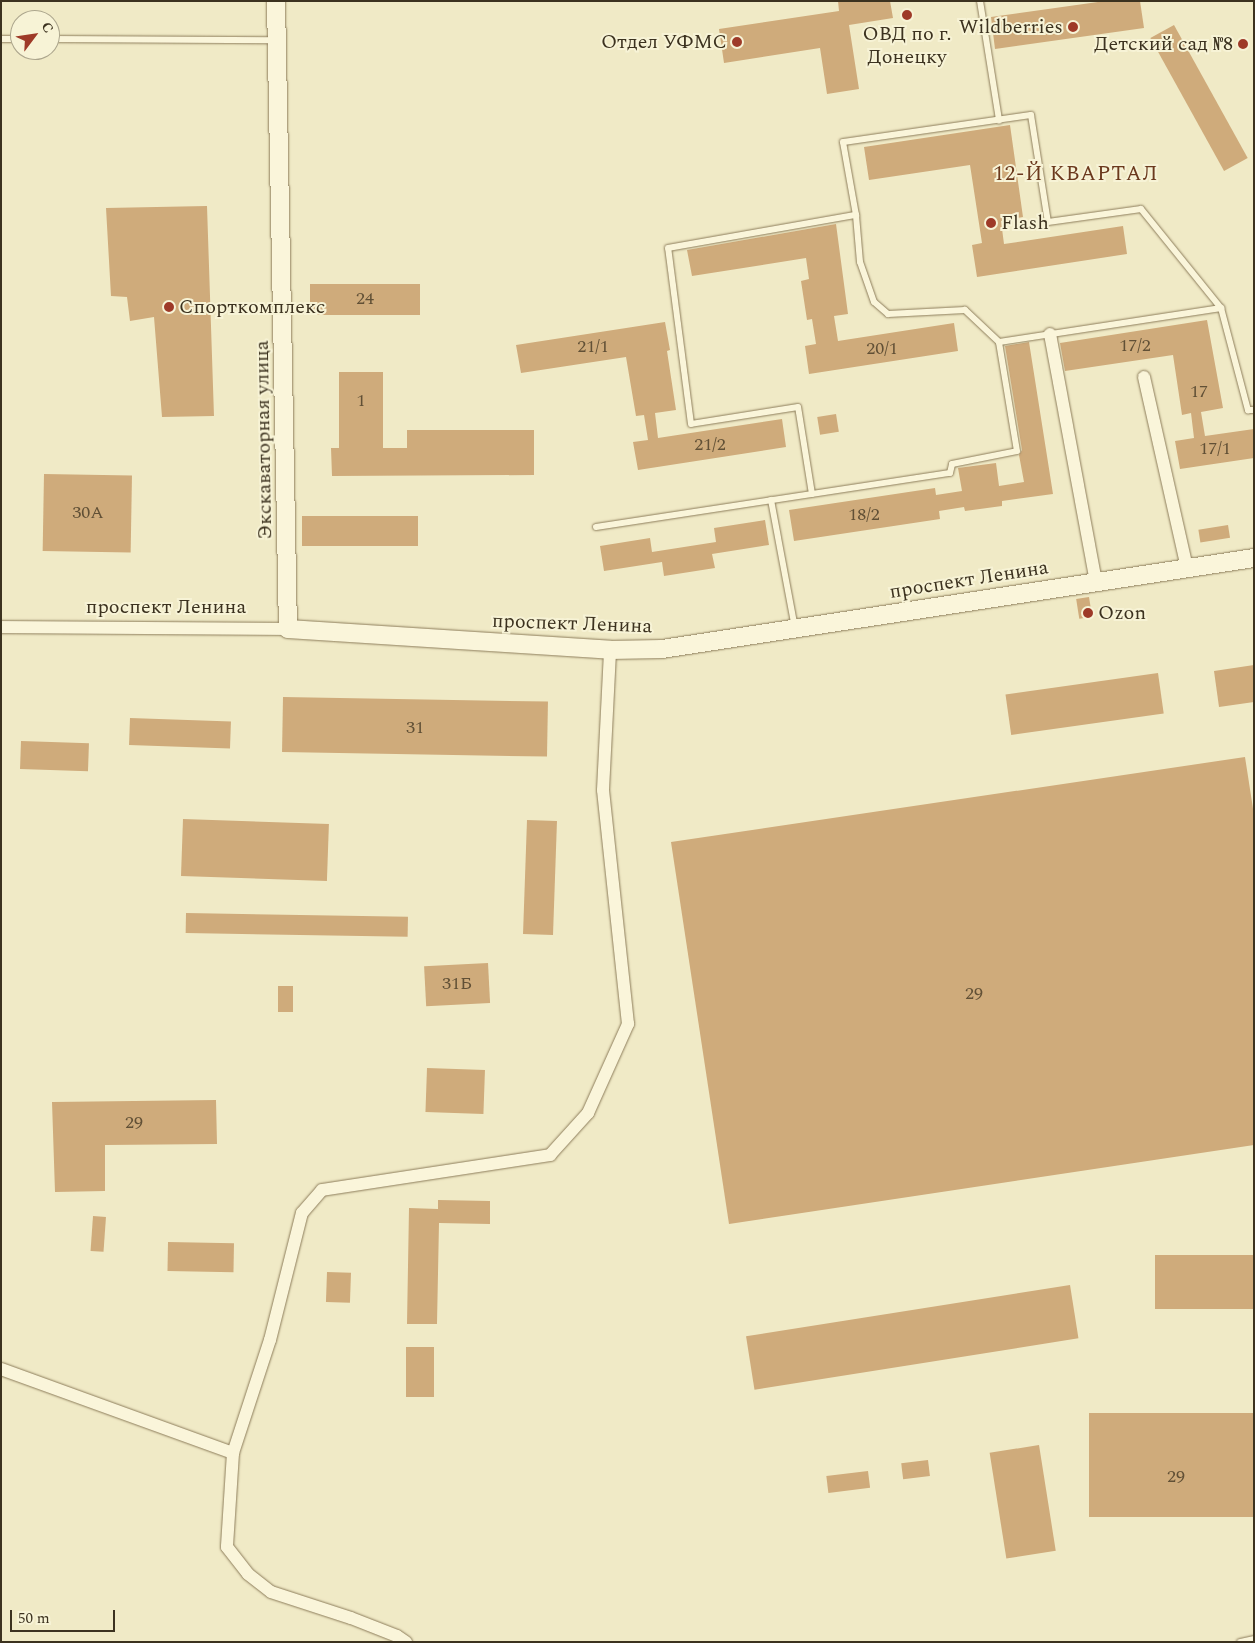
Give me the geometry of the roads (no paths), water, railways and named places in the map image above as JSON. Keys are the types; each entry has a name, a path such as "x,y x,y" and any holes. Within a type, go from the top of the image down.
{"street":[{"name":"Экскаваторная улица","path":"276,1 288,629"},
{"path":"1050,334 1096,582"},
{"path":"1144,377 1187,568"},
{"name":"проспект Ленина","path":"1,627 288,629 610,650 662,649 1254,558"},
{"path":"406,1642 397,1636 360,1622 271,1592 248,1574 227,1547 234,1453 270,1340 302,1213 322,1190 550,1155 588,1113 628,1024 604,790 610,650"},
{"path":"1,1370 234,1453"}],"lane":[{"path":"980,1 999,120"},
{"path":"60,39 278,40"},
{"path":"596,527 950,473 952,464 1017,450 999,342 965,310 888,314 874,302 860,262 856,215 843,142 1031,115 1048,222 1141,209 1221,308 1248,410 1254,410"},
{"path":"812,494 798,407 691,424 668,248 856,215"},
{"path":"999,342 1221,308"},
{"path":"771,500 795,629"},
{"path":"1240,1642 1254,1639"}],"place":[{"name":"ОВД по г. Донецку","path":"907,15"},
{"name":"Wildberries","path":"1073,27"},
{"name":"Отдел УФМС","path":"737,42"},
{"name":"Детский сад №8","path":"1243,44"},
{"name":"Flash","path":"991,223"},
{"name":"Спорткомплекс","path":"169,307"},
{"name":"Ozon","path":"1088,613"}],"district":[{"name":"12-Й КВАРТАЛ","path":"1076,174"}]}
